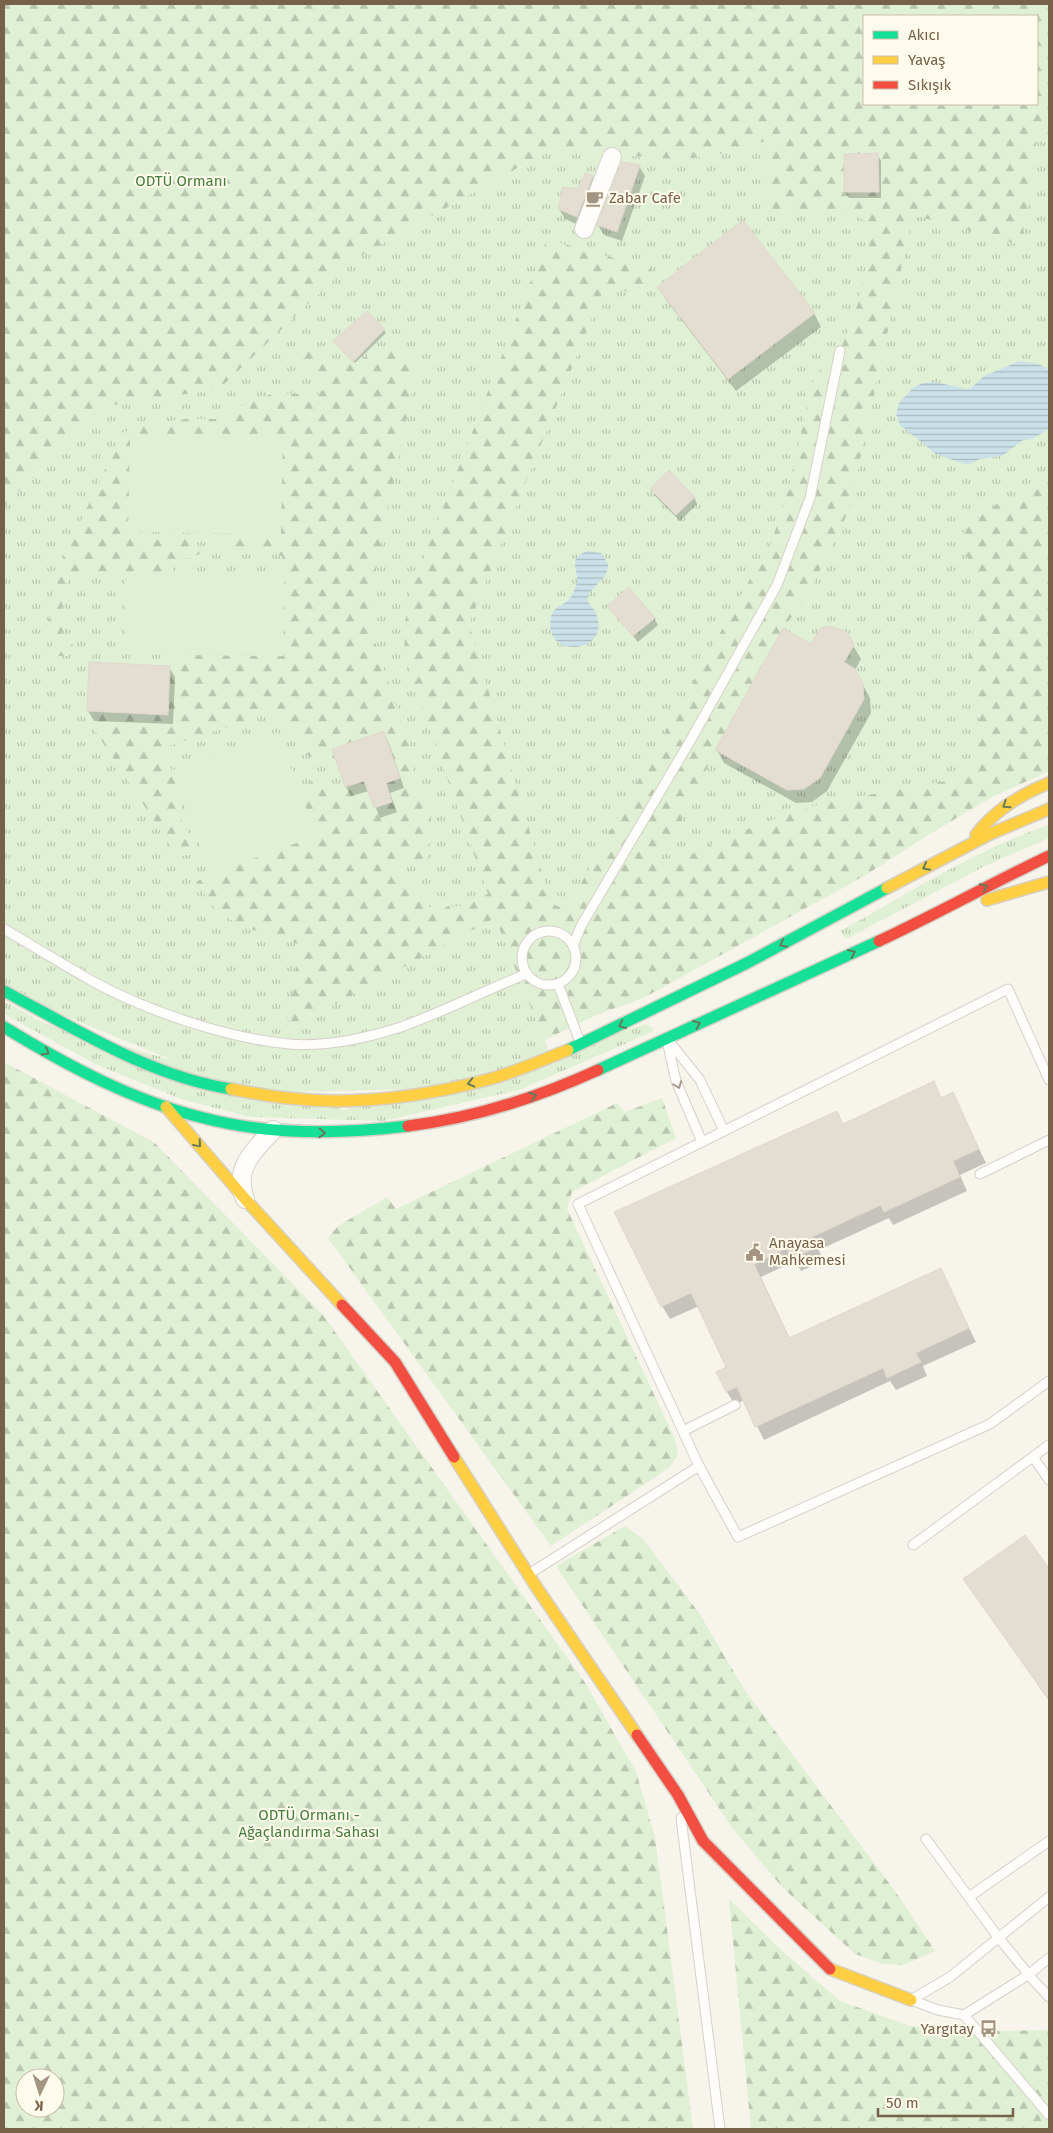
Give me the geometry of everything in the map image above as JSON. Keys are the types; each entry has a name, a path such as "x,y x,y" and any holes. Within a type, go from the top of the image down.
{"main road":[{"path":"969,844 993,814 1019,797 1049,783"},
{"path":"4,991 114,1050 169,1073 224,1088 287,1098 357,1101 423,1094 491,1078 582,1044 654,1014 969,844 1049,809"},
{"path":"4,1027 71,1066 166,1107 198,1117 273,1130 337,1133 383,1130 471,1114 558,1087 664,1035 926,919 982,888 1049,856"},
{"path":"926,919 1049,882"},
{"path":"166,1107 246,1200 395,1362 528,1574 678,1795 703,1841 832,1971 911,2000"}],"street":[{"path":"584,229 612,157"},
{"path":"246,1200 241,1188 245,1166 273,1130"}],"lane":[{"path":"571,943 693,736 777,586 810,498 840,351"},
{"path":"4,929 92,981 141,1004 185,1020 239,1035 290,1044 358,1038 400,1027 526,974"},
{"path":"553,931 571,943 576,964 566,980 548,986 532,980 526,974 522,965 521,954 524,945 531,937 541,932 553,931"},
{"path":"558,984 582,1044"},
{"path":"1049,1080 1008,989 578,1204 699,1466 738,1537 990,1424 1049,1381"},
{"path":"664,1035 700,1080 724,1131"},
{"path":"664,1035 676,1081 702,1142"},
{"path":"980,1174 1049,1140"},
{"path":"683,1431 735,1405"},
{"path":"913,1545 1049,1445"},
{"path":"1033,1457 1049,1480"},
{"path":"528,1574 699,1466"},
{"path":"678,1795 720,2129"},
{"path":"926,1839 998,1937 1049,1997"},
{"path":"969,1897 1049,1841"},
{"path":"911,2000 950,1977 1049,1897"},
{"path":"964,2015 1028,1974 1049,1958"},
{"path":"911,2000 938,2010 964,2015 1049,2115"}],"green space":[{"name":"ODTÜ Ormanı","path":"4,4 1049,4 1049,137 1037,136 1021,245 913,215 849,510 806,599 783,628 715,750 692,801 662,855 665,868 715,842 774,819 824,803 963,778 975,759 980,710 969,661 969,643 974,625 977,583 975,568 963,550 961,535 987,511 1025,493 1038,485 1049,473 1049,771 990,798 864,876 643,998 596,1015 544,1040 495,918 302,1022 287,1021 300,944 272,938 227,918 215,909 196,882 210,874 315,836 303,801 312,779 321,779 339,787 351,786 364,781 374,808 392,802 386,783 383,732 332,749 334,755 321,759 308,756 298,726 268,714 163,748 181,794 180,817 195,845 191,854 178,857 88,720 87,711 168,714 170,666 178,655 283,656 284,578 282,556 266,551 231,549 217,539 218,533 128,531 139,532 147,540 191,539 201,548 201,553 192,558 176,559 171,577 126,576 100,571 86,575 70,574 62,595 62,637 72,643 74,650 68,656 59,656 50,638 51,601 59,568 122,433 141,425 185,419 217,419 254,400 275,393 301,394 311,401 326,387 320,381 317,369 301,357 301,352 322,353 337,363 348,364 357,362 384,349 393,349 404,355 417,367 370,599 370,619 373,636 415,764 410,783 431,804 431,839 426,864 396,863 393,866 436,914 448,906 463,906 488,894 405,654 404,629 410,593 547,239 652,269 644,299 606,283 469,624 551,904 567,909 750,579 770,547 788,490 814,376 840,351 859,301 869,248 869,224 856,215 793,212 777,214 767,204 766,141 717,155 692,158 653,158 555,147 355,259 219,389 107,406 4,506"},
{"path":"911,118 1049,137 1049,771 990,798 864,876 643,998 596,1015 545,1040 550,1057 454,1088 253,1093 4,991 4,506 107,406 219,389 355,259 555,147 653,158 692,158 717,155 766,141"},
{"path":"130,435 283,439 281,535 128,531"},
{"path":"126,576 284,578 283,656 125,654"},
{"path":"278,732 316,836 210,874 172,770"},
{"path":"1049,825 1049,838 985,866 846,939 840,931 969,859 995,846"},
{"path":"4,1001 44,1023 344,1110 647,1024 653,1028 652,1032 519,1090 383,1121 250,1117 181,1099 95,1064 4,1014"},
{"name":"ODTÜ Ormanı - Ağaçlandırma Sahası","path":"4,1062 155,1143 323,1315 586,1684 636,1772 655,1837 693,2129 4,2129"},
{"path":"662,1098 676,1138 572,1192 567,1209 675,1439 678,1455 669,1468 551,1546 328,1238 338,1226 387,1197 396,1209 617,1103 625,1112"},
{"path":"625,1526 644,1540 699,1613 746,1692 900,1898 935,1951 904,1965 883,1964 855,1954 783,1888 733,1829 556,1566"},
{"path":"729,1899 779,1948 840,2001 910,2026 1005,2031 1049,2030 1049,2129 751,2129"}],"water":[{"path":"1020,361 1039,364 1049,370 1049,429 1032,439 1023,440 1002,456 980,459 964,464 936,454 900,425 896,414 899,403 914,387 923,383 935,382 966,389 971,388 984,376"},
{"path":"588,551 601,553 608,564 606,575 592,590 587,600 597,616 598,629 594,639 586,645 576,647 565,646 556,640 551,631 551,618 554,610 572,596 577,581 575,562 581,554"}],"building":[{"path":"878,153 879,192 844,192 844,154"},
{"path":"622,162 640,165 617,232 597,225"},
{"path":"585,173 593,176 577,217 558,209 563,187 578,189"},
{"path":"743,220 815,313 728,379 657,287"},
{"path":"367,311 385,329 353,362 333,341"},
{"path":"669,470 695,497 676,515 650,489"},
{"path":"629,587 655,618 633,636 607,606"},
{"path":"828,626 843,630 851,638 854,645 844,662 855,669 863,683 864,699 820,778 804,789 787,790 715,750 783,628 811,644 821,628"},
{"path":"89,662 170,666 168,715 87,711"},
{"path":"384,731 400,778 386,783 392,802 374,808 364,781 345,787 332,749"},
{"path":"934,1081 941,1098 953,1092 979,1149 953,1161 960,1177 884,1212 881,1205 812,1237 817,1247 792,1259 787,1248 754,1264 789,1338 941,1268 969,1328 916,1353 921,1362 887,1378 883,1368 755,1427 737,1387 726,1392 716,1372 726,1367 691,1293 661,1307 614,1212 837,1111 843,1124"},
{"path":"1025,1535 1049,1568 1049,1700 963,1579"}],"traffic: fast":[{"path":"568,1050 747,963 887,888"},
{"path":"598,1070 879,941"},
{"path":"4,991 86,1035 142,1062 171,1074 231,1089"},
{"path":"4,1027 51,1055 126,1092 178,1111 228,1124 254,1128 305,1131 357,1131 408,1126"}],"traffic: slow":[{"path":"976,835 991,818 1009,804 1049,783"},
{"path":"887,888 990,834 1049,809"},
{"path":"987,900 1049,882"},
{"path":"231,1089 312,1100 338,1101 389,1098 440,1091 490,1079 568,1050"},
{"path":"166,1107 246,1200 342,1305"},
{"path":"454,1457 537,1588 637,1735"},
{"path":"830,1969 911,2000"}],"traffic: jam":[{"path":"879,941 1049,856"},
{"path":"408,1126 457,1118 505,1105 553,1089 598,1070"},
{"path":"342,1305 395,1362 454,1457"},
{"path":"637,1735 678,1795 703,1841 830,1969"}],"place":[{"name":"Zabar Cafe","path":"595,198"},
{"name":"Anayasa Mahkemesi","path":"755,1252"},
{"name":"Yargıtay","path":"988,2029"}]}
